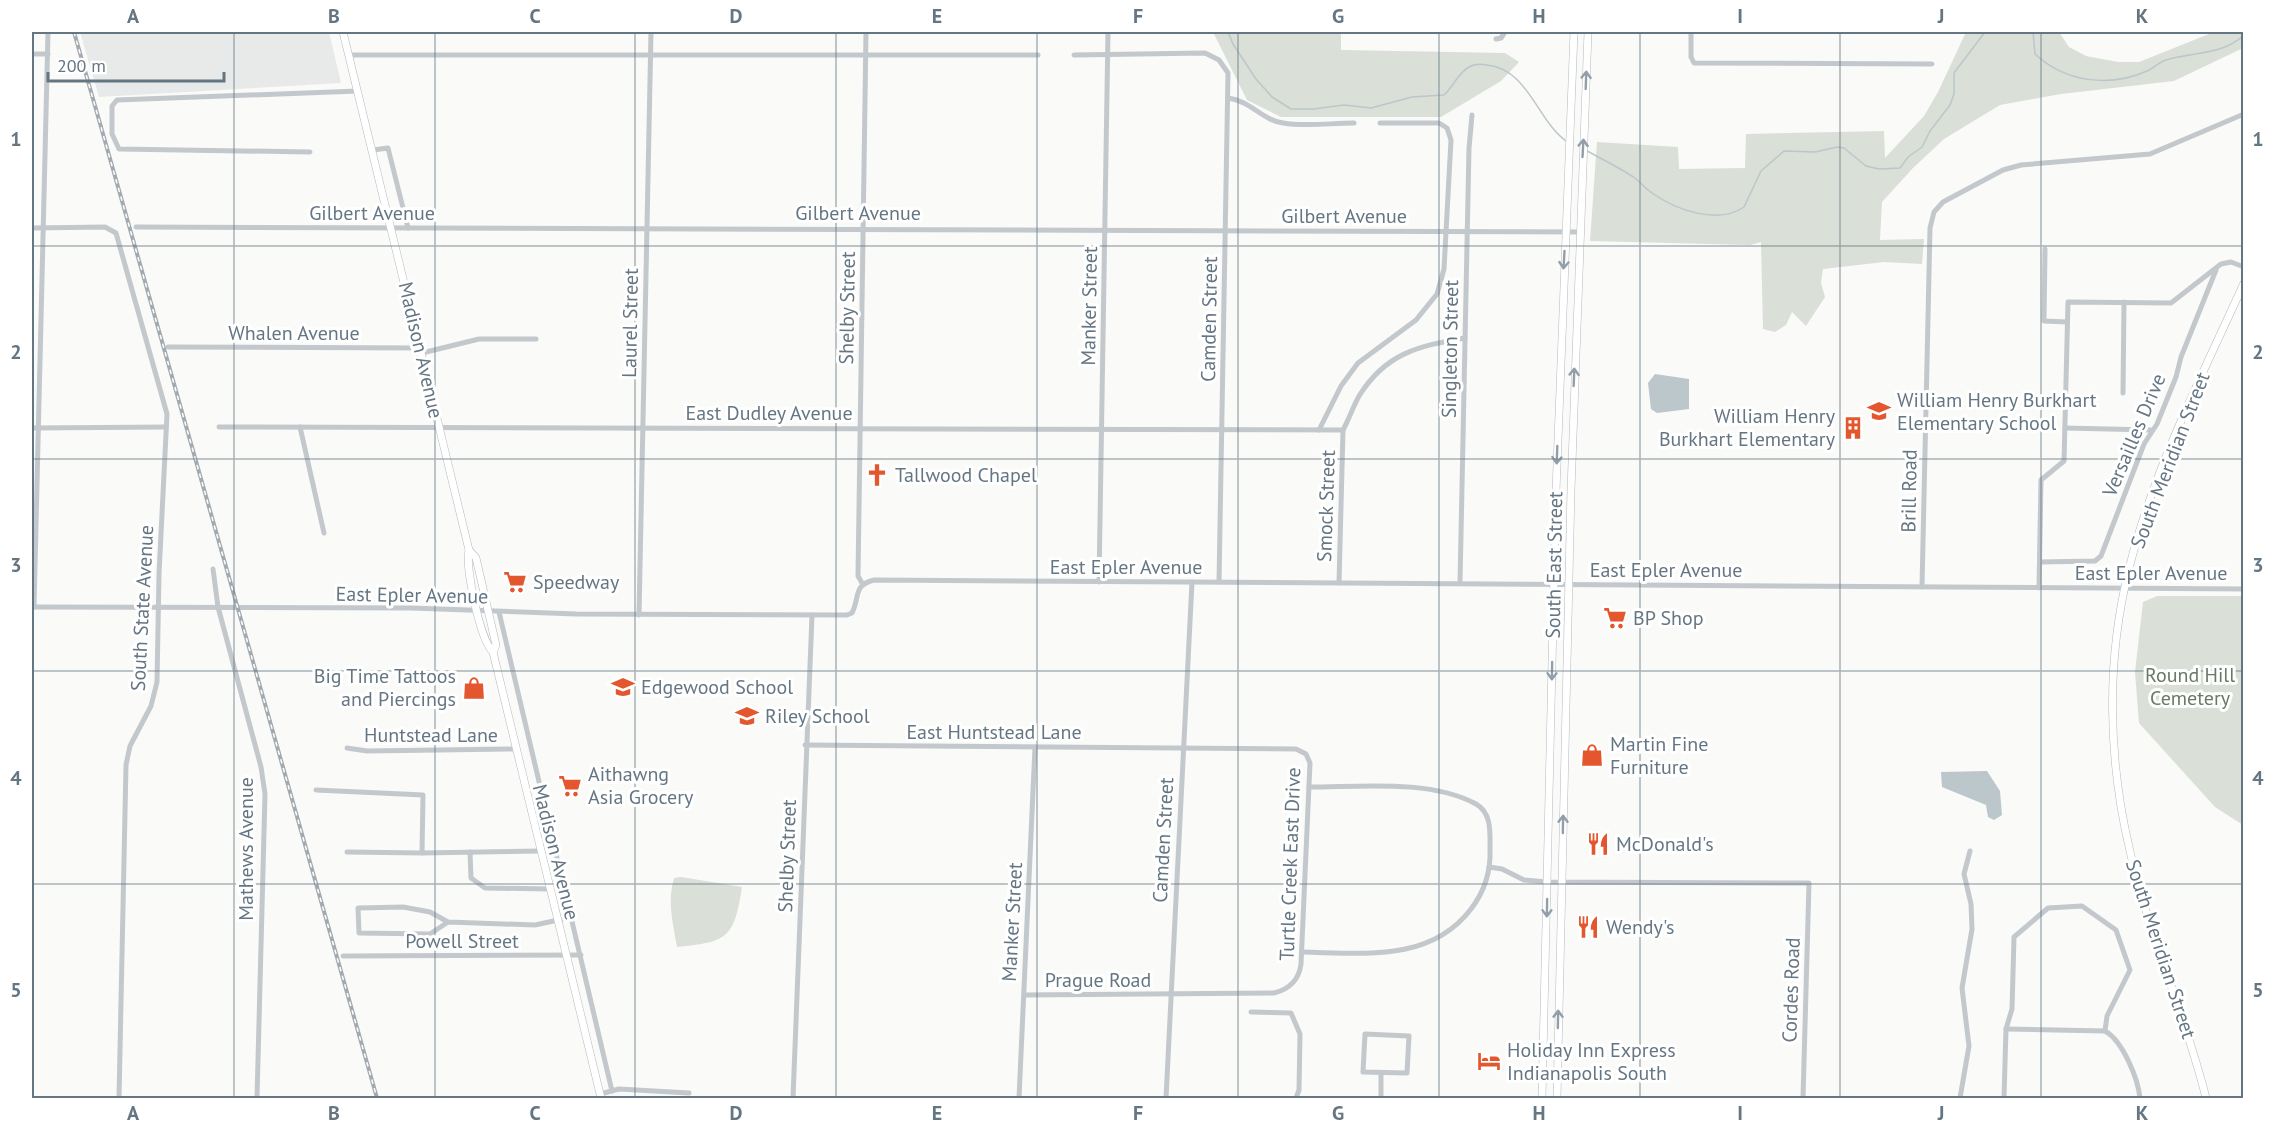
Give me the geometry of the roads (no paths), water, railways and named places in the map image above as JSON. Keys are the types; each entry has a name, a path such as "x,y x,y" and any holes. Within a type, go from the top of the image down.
{"main road":[{"name":"Madison Avenue","path":"344,32 469,550 476,558 496,645 493,652"},
{"name":"South East Street","path":"1557,1098 1554,584 1574,32"},
{"name":"South East Street","path":"1542,1098 1568,584 1588,32"},
{"name":"South Meridian Street","path":"2205,1098 2192,1045 2137,881 2121,807 2114,751 2113,695 2116,639 2138,537 2156,486 2244,283"},
{"name":"Madison Avenue","path":"469,550 466,561 477,609 488,647 493,652 556,920 601,1096"}],"street":[{"path":"33,607 48,32"},
{"name":"Laurel Street","path":"639,615 651,32"},
{"name":"Shelby Street","path":"862,583 858,576 866,32"},
{"name":"Manker Street","path":"1099,582 1108,32"},
{"path":"1496,39 1503,37 1505,32"},
{"path":"1691,32 1691,57 1694,63 1932,64"},
{"path":"32,54 48,54"},
{"name":"Camden Street","path":"1108,56 1205,54 1219,60 1228,73 1219,582"},
{"path":"349,55 1038,55"},
{"path":"1074,55 1108,56"},
{"path":"310,152 119,149 112,134 112,106 117,100 358,91"},
{"path":"1228,98 1251,105 1272,119 1283,123 1354,123"},
{"name":"Brill Road","path":"1922,587 1929,252 1931,219 1937,208 1947,199 1998,172 2019,166 2150,154 2244,114"},
{"name":"Singleton Street","path":"1460,584 1467,232 1472,115"},
{"path":"1319,430 1341,386 1358,363 1371,351 1409,326 1432,302 1443,275 1451,140 1447,128 1439,123 1380,123"},
{"path":"373,150 388,148 408,228"},
{"name":"South State Avenue","path":"44,228 105,227 114,230 118,237 167,414 156,687 149,711 130,746 126,765 118,1098"},
{"name":"Gilbert Avenue","path":"136,227 1580,232"},
{"path":"32,228 44,228"},
{"path":"2045,249 2044,321 2067,322"},
{"path":"2039,588 2041,480 2064,461 2068,302 2171,303 2217,267 2231,262 2244,267"},
{"name":"Versailles Drive","path":"2040,562 2099,559 2151,430 2157,424 2176,377 2181,357 2217,267"},
{"path":"2123,393 2124,303"},
{"path":"1343,430 1365,388 1391,361 1419,346 1465,338"},
{"name":"Whalen Avenue","path":"168,348 421,350 479,339 536,339"},
{"path":"32,428 166,427"},
{"name":"East Dudley Avenue","path":"219,427 1343,430"},
{"path":"300,427 324,532"},
{"path":"2065,428 2151,430"},
{"name":"Smock Street","path":"1339,583 1343,430"},
{"name":"Mathews Avenue","path":"213,569 218,607 261,768 265,794 257,1098"},
{"name":"East Epler Avenue","path":"33,607 477,609 488,612 639,615 812,615 852,613 858,588 862,583 874,580 2244,589"},
{"name":"Camden Street","path":"1166,1098 1192,582"},
{"name":"Madison Avenue","path":"499,612 612,1091"},
{"name":"Shelby Street","path":"793,1098 812,615"},
{"path":"501,685 515,682"},
{"name":"East Huntstead Lane","path":"806,745 1183,748"},
{"name":"Manker Street","path":"1019,1098 1035,747"},
{"name":"Huntstead Lane","path":"347,748 367,751 516,749"},
{"name":"Turtle Creek East Drive","path":"1171,994 1282,991 1293,983 1299,974 1302,952 1310,760 1300,750 1183,748"},
{"path":"522,776 537,772"},
{"path":"1302,952 1390,952 1430,943 1453,928 1470,910 1481,892 1490,867 1488,819 1483,809 1474,803 1423,788 1309,787"},
{"path":"316,790 423,795 422,853"},
{"path":"347,852 540,851"},
{"path":"1960,1098 1969,1046 1962,988 1972,929 1971,904 1964,874 1970,851"},
{"path":"470,852 471,878 478,885 549,889"},
{"path":"1490,867 1502,869 1524,880 1554,882"},
{"name":"Cordes Road","path":"1554,882 1809,883 1803,1098"},
{"path":"2004,1098 2006,1029 2012,1009 2014,937 2048,908 2058,905 2085,907 2114,927 2119,936 2130,970 2107,1016 2105,1031"},
{"path":"448,922 430,934 359,933 358,908 412,909 430,912 448,922 535,925 572,917"},
{"name":"Powell Street","path":"343,956 565,957 581,955"},
{"name":"Prague Road","path":"1024,995 1171,994"},
{"path":"1251,1012 1291,1013 1300,1034 1299,1090 1296,1098"},
{"path":"2006,1029 2105,1031 2111,1035 2129,1062 2140,1098"},
{"path":"1364,1035 1408,1035 1407,1073 1381,1073 1363,1072 1364,1035"},
{"path":"1381,1073 1381,1098"},
{"path":"601,1096 619,1089 689,1093"}],"waterway":[{"path":"1228,32 1233,44 1256,79 1272,97 1291,109 1344,105 1371,108 1412,97 1444,95 1465,70 1478,64 1501,69 1513,76 1547,121 1566,141"},
{"path":"1587,151 1635,178 1650,191 1673,205 1710,215 1722,215 1744,207 1761,171 1784,151 1815,152 1837,147 1844,148 1866,166 1879,169 1900,168 1908,157 1922,147 1930,131 1950,105 1954,94 1954,73 1985,32"},
{"path":"2033,32 2035,54 2047,63 2074,76 2103,80 2133,76 2166,60 2217,50 2244,35"}],"railway":[{"path":"74,32 377,1098"}],"place":[{"name":"William Henry Burkhart Elementary School","path":"1879,411"},
{"name":"William Henry Burkhart Elementary","path":"1853,428"},
{"name":"Tallwood Chapel","path":"877,475"},
{"name":"Speedway","path":"515,582"},
{"name":"BP Shop","path":"1615,618"},
{"name":"Edgewood School","path":"623,687"},
{"name":"Big Time Tattoos and Piercings","path":"474,688"},
{"name":"Riley School","path":"747,716"},
{"name":"Martin Fine Furniture","path":"1592,755"},
{"name":"Aithawng Asia Grocery","path":"570,786"},
{"name":"McDonald's","path":"1598,844"},
{"name":"Wendy's","path":"1588,927"},
{"name":"Holiday Inn Express Indianapolis South","path":"1489,1061"}],"park label":[{"name":"Round Hill Cemetery","path":"2190,686"}]}
